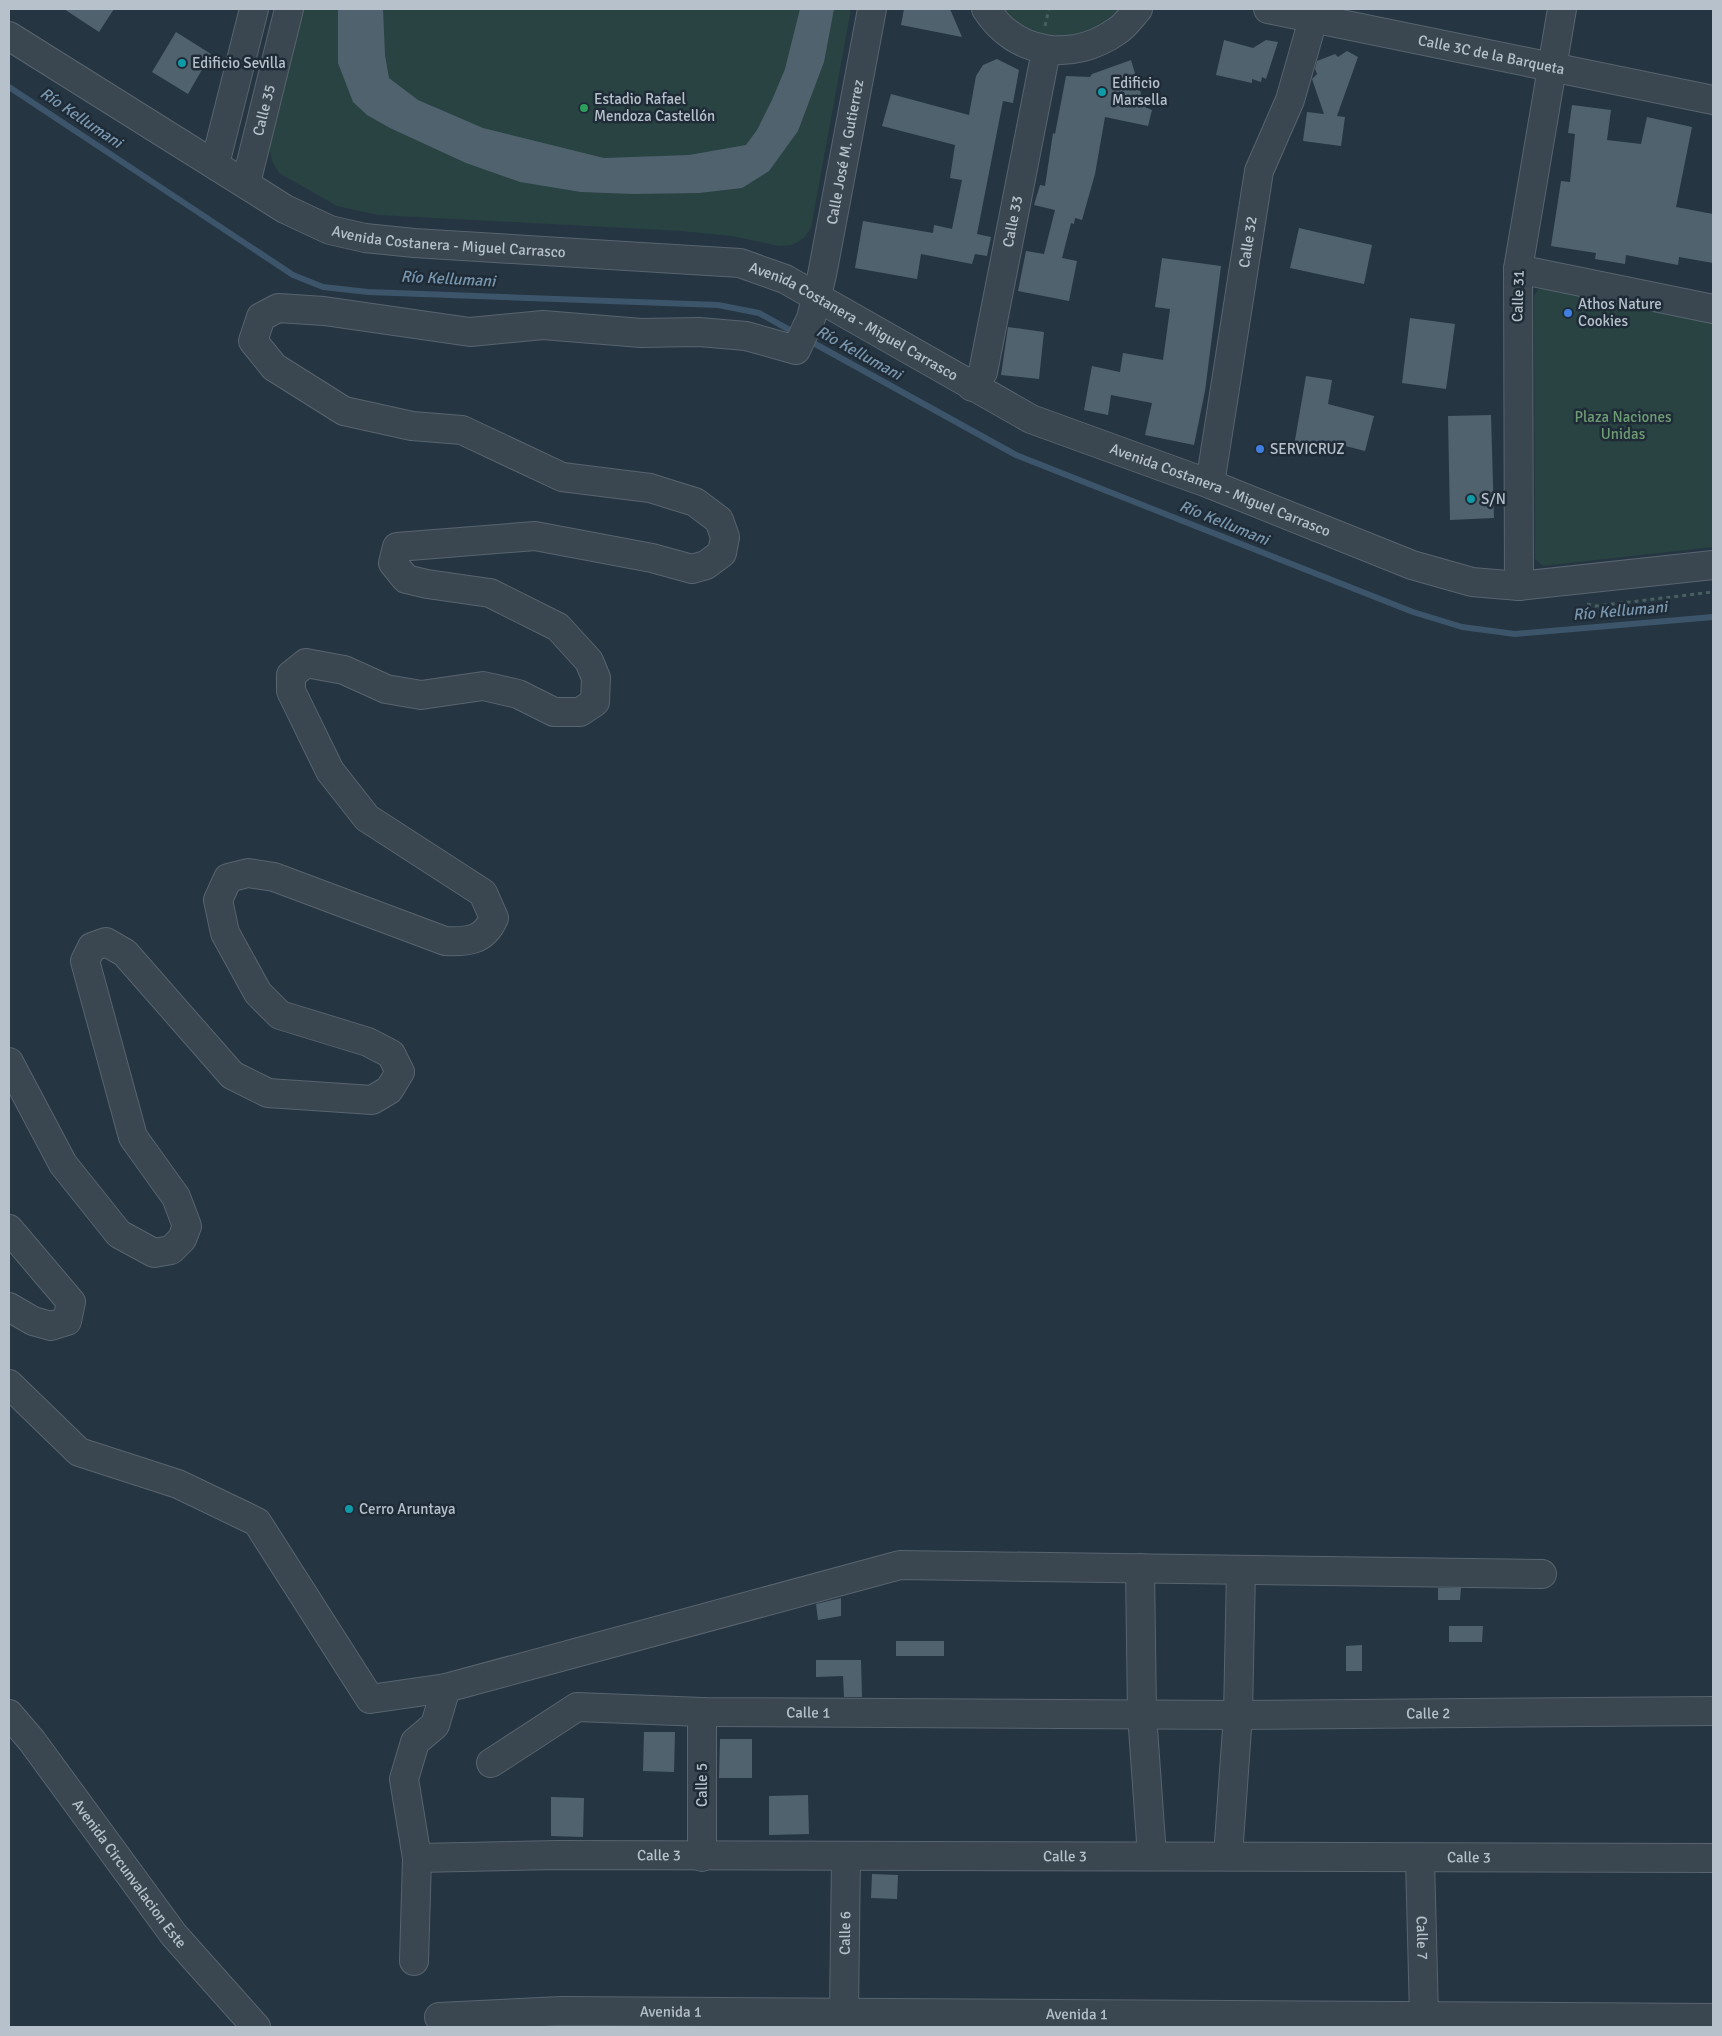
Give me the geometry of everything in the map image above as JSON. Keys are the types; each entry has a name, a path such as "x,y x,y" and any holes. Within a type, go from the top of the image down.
{"street":[{"path":"215,164 254,9"},
{"name":"Calle 35","path":"246,183 289,9"},
{"name":"Calle José M. Gutierrez","path":"9,1062 63,1164 119,1234 154,1253 170,1250 182,1239 187,1226 176,1197 132,1137 85,961 92,947 106,942 124,953 232,1075 268,1093 372,1100 389,1090 400,1072 391,1054 368,1042 280,1015 258,993 225,933 218,900 228,878 248,873 274,877 445,941 467,942 488,931 494,918 483,893 367,818 330,771 291,691 291,675 306,663 344,670 386,689 421,695 483,686 518,694 554,712 580,712 595,702 596,678 590,661 558,627 490,593 406,579 393,563 397,548 535,536 652,558 692,569 706,565 722,553 725,537 719,520 695,502 650,488 562,477 462,430 412,426 344,411 274,367 253,341 261,317 278,308 324,311 470,332 543,325 641,334 699,332 746,336 796,350 814,307 872,9"},
{"path":"986,9 993,19 1014,37 1046,51 1067,51 1095,45 1119,30 1138,9"},
{"name":"Calle 3C de la Barqueta","path":"1268,9 1315,14 1551,67 1713,100"},
{"name":"Calle 31","path":"1519,586 1518,269 1562,9"},
{"name":"Calle 32","path":"1210,484 1259,171 1290,100 1315,14"},
{"name":"Avenida Costanera - Miguel Carrasco","path":"9,36 285,209 330,230 365,238 740,263 785,279 814,307 1031,419 1210,484 1436,573 1472,582 1519,586 1713,565"},
{"name":"Calle 33","path":"972,387 983,372 1046,51"},
{"path":"1518,269 1713,309"},
{"path":"9,1229 71,1302 67,1321 50,1326 33,1321 9,1307"},
{"path":"9,1384 79,1452 178,1484 257,1522 370,1699 446,1688 900,1565 1542,1574"},
{"path":"1140,1568 1142,1714 1152,1856"},
{"path":"1228,1856 1238,1715 1241,1570"},
{"path":"414,1961 417,1858 404,1779 415,1742 435,1725 446,1688"},
{"name":"Calle 1","path":"491,1763 577,1707 702,1712 1142,1714"},
{"name":"Calle 2","path":"1142,1714 1238,1715 1713,1711"},
{"name":"Calle 5","path":"702,1712 702,1857"},
{"name":"Avenida Circunvalacion Este","path":"9,1714 32,1741 174,1935 256,2027"},
{"name":"Calle 3","path":"417,1858 558,1855 702,1857 1228,1856 1420,1859 1713,1858"},
{"name":"Calle 6","path":"844,2012 846,1856"},
{"name":"Calle 7","path":"1420,1859 1424,2016"},
{"name":"Avenida 1","path":"439,2017 560,2012 844,2012 1065,2020 1247,2021 1424,2016 1651,2023 1713,2018"}],"green space":[{"name":"Estadio Rafael Mendoza Castellón","path":"302,9 851,9 811,228 804,238 792,245 779,246 732,236 681,231 378,215 337,206 279,173 272,161 269,146"},
{"path":"1003,9 1119,9 1106,20 1092,28 1076,34 1060,36 1044,35 1029,30 1015,22"},
{"name":"Plaza Naciones Unidas","path":"1540,287 1713,319 1713,547 1543,566 1535,559 1534,296"}],"building":[{"path":"64,9 114,9 99,32"},
{"path":"338,9 383,9 385,55 389,78 418,100 483,128 604,158 689,155 746,145 757,130 785,69 800,9 834,9 824,62 798,131 769,171 742,188 699,193 633,194 581,192 520,182 466,163 390,128 367,115 353,102 338,63"},
{"path":"904,9 950,9 962,37 901,25"},
{"name":"Edificio Sevilla","path":"176,32 211,54 188,94 152,72"},
{"path":"1224,40 1253,48 1266,40 1278,42 1266,79 1262,77 1261,82 1252,79 1252,83 1216,75"},
{"path":"1347,51 1358,57 1337,116 1345,117 1341,146 1303,141 1307,112 1324,114 1312,79 1317,74 1315,69 1317,61 1335,54 1338,57"},
{"path":"997,59 1019,70 1013,103 1003,101 977,234 991,237 987,256 975,254 972,264 921,254 917,279 855,268 863,221 933,233 934,225 952,229 962,180 950,178 955,145 882,126 891,94 969,115 976,76 983,65"},
{"path":"1131,60 1145,107 1152,110 1148,126 1105,117 1095,174 1082,220 1075,218 1074,224 1071,223 1062,258 1077,261 1069,301 1018,291 1026,251 1044,254 1055,210 1034,205 1040,185 1045,186 1053,133 1055,134 1066,76 1090,77 1092,74"},
{"path":"1572,105 1611,110 1607,140 1641,144 1647,117 1692,127 1676,207 1713,214 1713,263 1679,257 1678,265 1626,255 1625,264 1595,259 1596,253 1551,246 1561,181 1570,182 1575,134 1568,133"},
{"path":"1299,228 1372,245 1364,284 1290,268"},
{"path":"1162,258 1221,266 1205,391 1194,445 1145,435 1152,403 1111,395 1108,415 1084,410 1092,366 1120,372 1123,353 1163,360 1170,309 1155,307"},
{"path":"1410,318 1455,324 1446,389 1402,383"},
{"path":"1008,327 1044,332 1039,379 1001,375"},
{"path":"1306,376 1332,380 1328,404 1374,416 1365,451 1322,440 1320,450 1294,446"},
{"path":"1491,415 1494,518 1450,520 1448,416"},
{"path":"1438,1588 1461,1588 1460,1600 1438,1600"},
{"path":"841,1598 841,1616 818,1620 816,1604"},
{"path":"1449,1626 1483,1626 1482,1642 1449,1642"},
{"path":"896,1641 944,1641 944,1656 896,1656"},
{"path":"1362,1645 1362,1671 1346,1671 1346,1646"},
{"path":"816,1660 861,1660 862,1697 844,1697 843,1676 816,1677"},
{"path":"644,1732 675,1732 674,1772 643,1771"},
{"path":"720,1739 752,1739 752,1778 719,1778"},
{"path":"808,1795 809,1834 769,1835 769,1796"},
{"path":"551,1797 584,1798 583,1837 551,1836"},
{"path":"872,1874 898,1875 897,1899 871,1898"}],"waterway":[{"name":"Río Kellumani","path":"9,87 293,275 323,287 368,292 718,305 759,313 797,334"},
{"name":"Río Kellumani","path":"808,340 1016,455 1413,612 1462,627 1515,634 1713,617"}],"place":[{"name":"Edificio Sevilla","path":"182,63"},
{"name":"Edificio Marsella","path":"1102,92"},
{"name":"Estadio Rafael Mendoza Castellón","path":"584,108"},
{"name":"Athos Nature Cookies","path":"1568,313"},
{"name":"SERVICRUZ","path":"1260,449"},
{"name":"S/N","path":"1471,499"},
{"name":"Cerro Aruntaya","path":"349,1509"}]}
